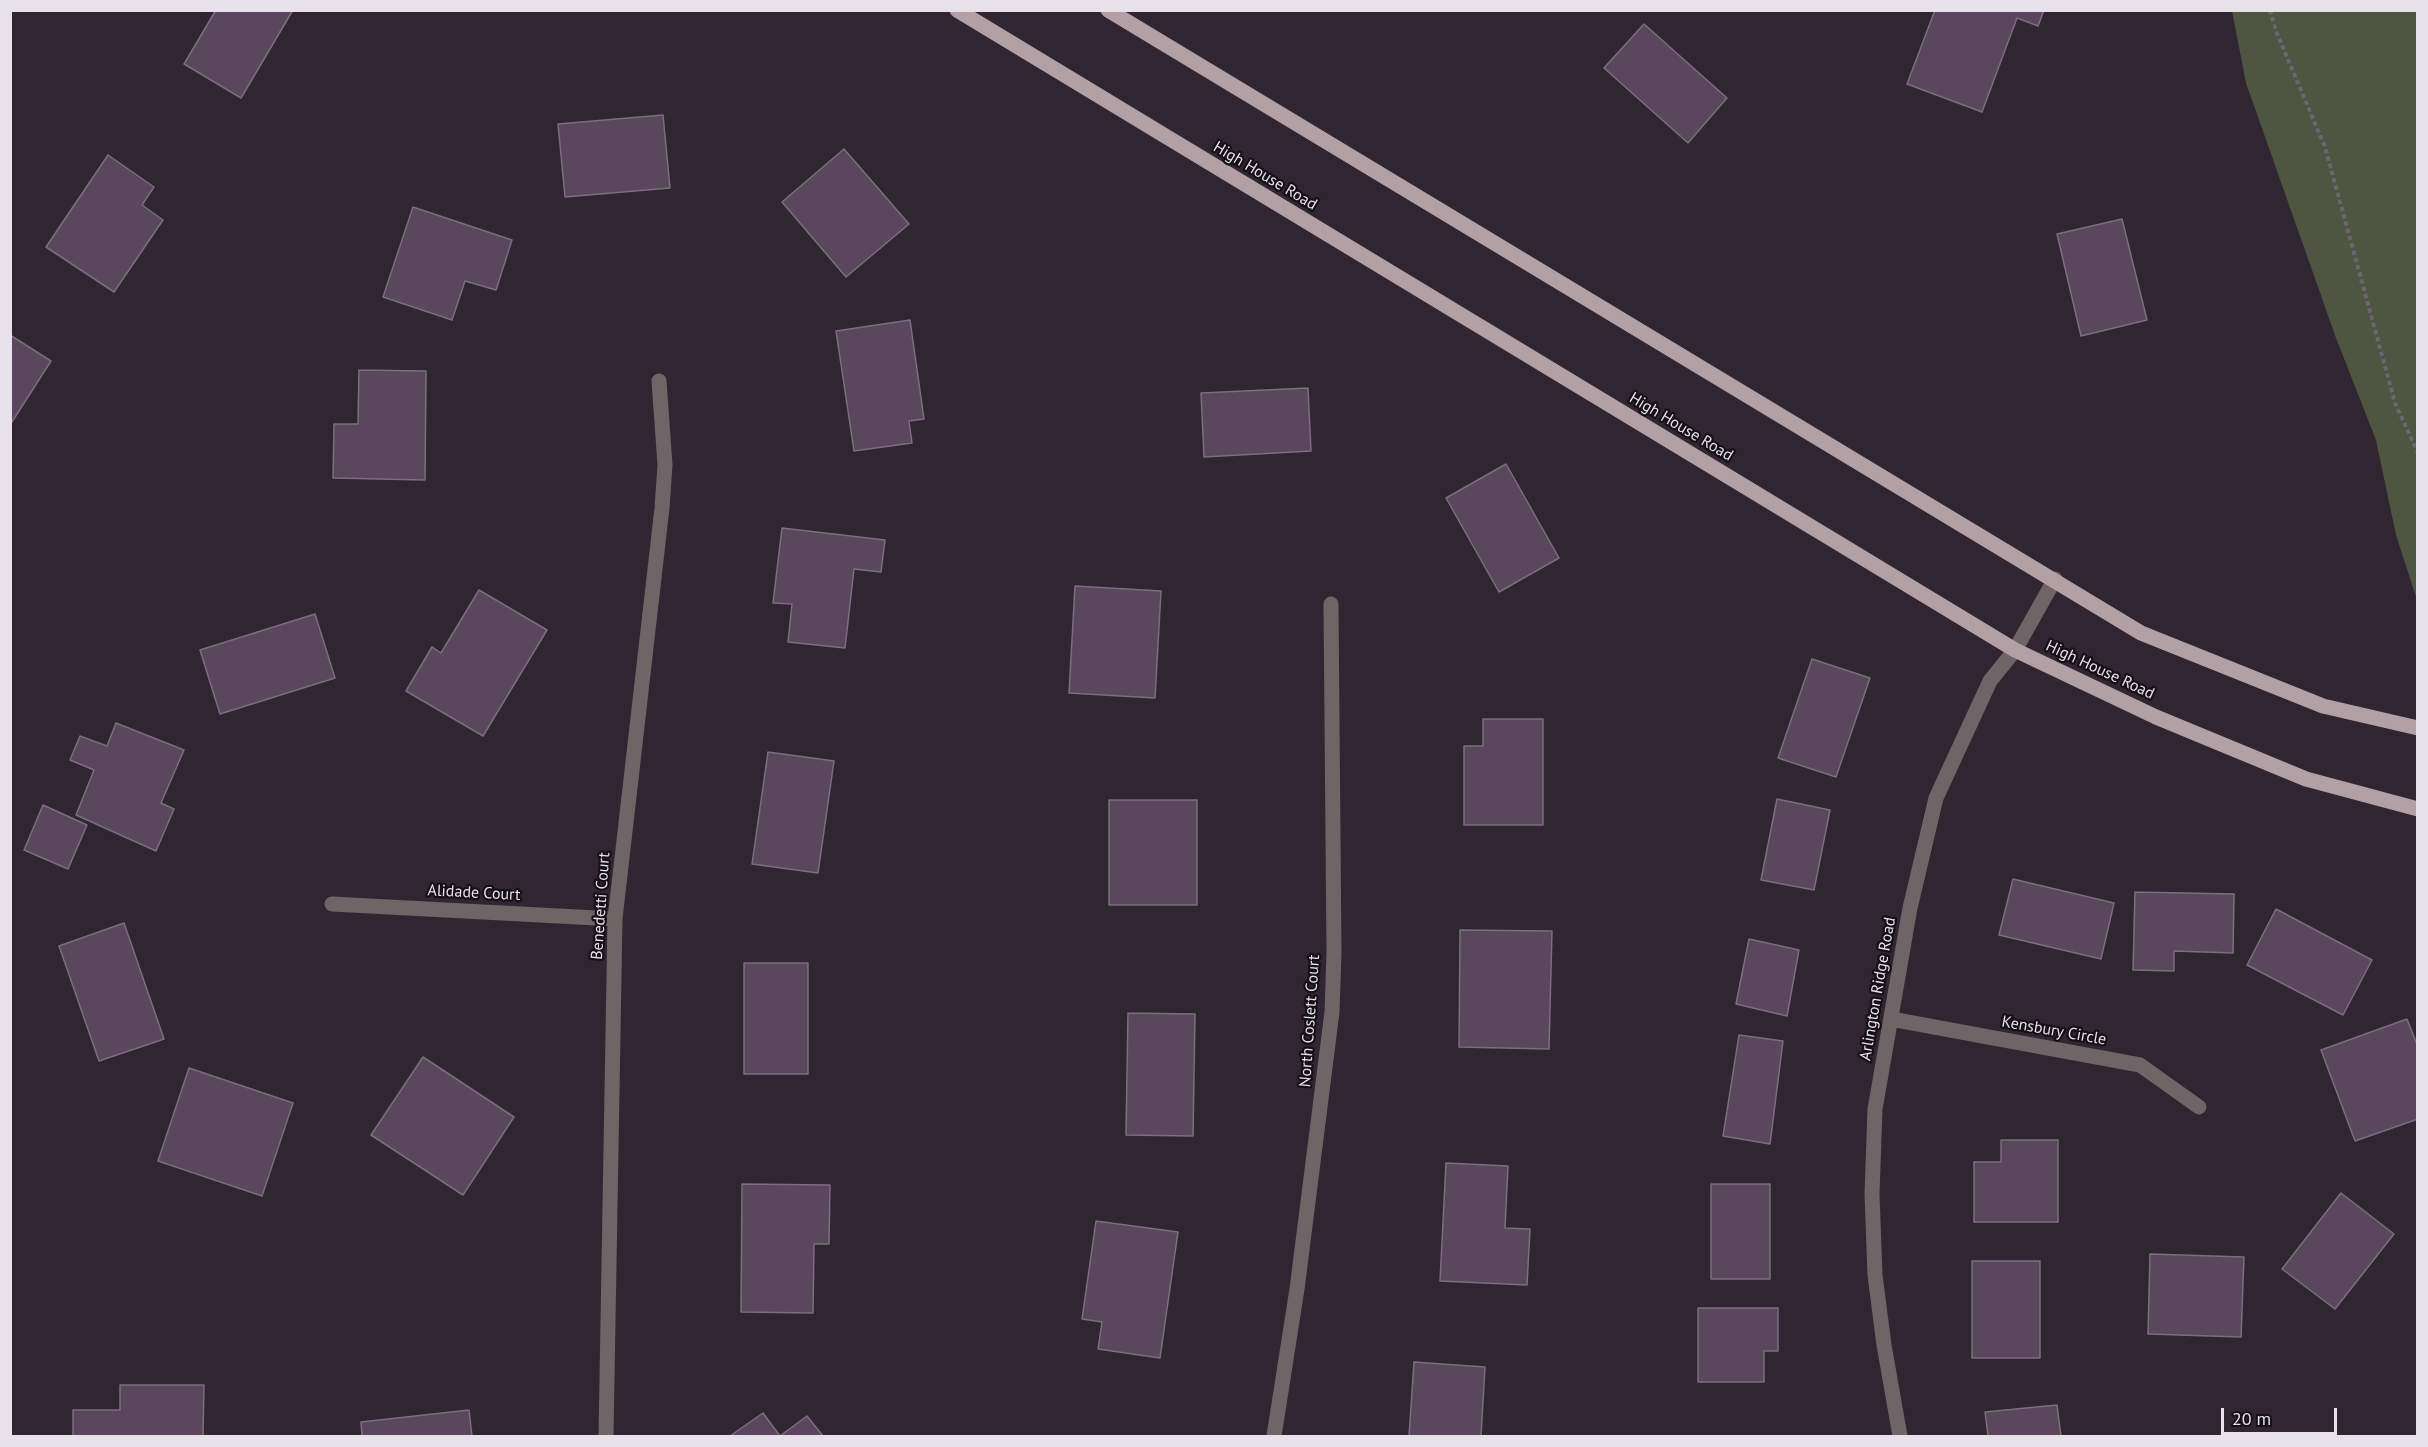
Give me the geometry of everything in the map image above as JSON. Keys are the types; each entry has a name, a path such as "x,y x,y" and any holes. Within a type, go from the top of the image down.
{"main road":[{"name":"High House Road","path":"957,10 2015,650 2156,717 2306,779 2418,809"},
{"path":"1108,10 2055,579 2141,633 2323,706 2418,728"}],"street":[{"name":"Benedetti Court","path":"606,1437 615,919 662,508 664,465 659,381"},
{"name":"Arlington Ridge Road","path":"1900,1437 1875,1275 1872,1194 1875,1109 1910,908 1936,798 1990,681 2015,650 2055,579"},
{"name":"North Coslett Court","path":"1274,1437 1299,1277 1332,1011 1331,604"},
{"name":"Alidade Court","path":"332,904 615,919"},
{"name":"Kensbury Circle","path":"1891,1019 2140,1065 2199,1107"}],"path":[{"path":"2270,10 2276,31 2325,147 2395,404 2418,453"}],"green space":[{"path":"2232,11 2417,11 2417,600 2396,535 2376,440 2336,338 2246,83"}],"building":[{"path":"216,10 293,10 241,98 184,64"},
{"path":"1935,10 2044,10 2038,26 2017,18 1982,112 1907,84"},
{"path":"1644,24 1727,98 1688,143 1604,68"},
{"path":"663,115 670,188 565,197 558,124"},
{"path":"844,149 909,224 846,277 782,202"},
{"path":"108,155 154,187 142,205 163,220 114,292 46,247"},
{"path":"413,207 512,240 496,290 465,281 452,320 383,297"},
{"path":"2122,219 2147,320 2081,336 2057,234"},
{"path":"910,320 924,419 909,421 912,443 854,451 836,331"},
{"path":"10,335 51,361 10,425"},
{"path":"359,370 426,371 425,480 333,478 334,424 358,424"},
{"path":"1308,388 1311,451 1204,457 1201,393"},
{"path":"1506,464 1559,558 1499,592 1446,498"},
{"path":"782,528 885,540 881,572 854,569 845,648 788,642 792,604 773,603"},
{"path":"1075,586 1161,591 1155,698 1069,693"},
{"path":"479,590 547,630 483,736 406,691 432,647 441,653"},
{"path":"315,614 335,678 220,714 200,650"},
{"path":"1812,659 1870,678 1836,777 1778,758"},
{"path":"1483,719 1543,719 1543,825 1464,825 1464,746 1483,746"},
{"path":"116,723 184,750 161,803 174,809 156,851 76,815 94,770 70,760 80,736 107,746"},
{"path":"768,752 834,761 818,873 752,864"},
{"path":"1777,799 1830,810 1814,890 1761,880"},
{"path":"1109,800 1197,800 1197,905 1109,905"},
{"path":"43,805 87,825 68,869 24,850"},
{"path":"2013,879 2114,903 2101,959 1999,935"},
{"path":"2135,892 2234,894 2233,953 2174,951 2174,971 2133,970"},
{"path":"2276,909 2372,960 2343,1015 2247,965"},
{"path":"124,923 164,1039 99,1061 59,946"},
{"path":"1460,930 1552,931 1549,1049 1459,1047"},
{"path":"1749,939 1799,950 1787,1016 1736,1004"},
{"path":"744,963 808,963 808,1074 744,1074"},
{"path":"1128,1013 1195,1014 1193,1136 1126,1135"},
{"path":"2407,1019 2418,1047 2418,1119 2355,1141 2321,1050"},
{"path":"1739,1035 1783,1041 1770,1144 1723,1136"},
{"path":"423,1057 514,1117 463,1195 371,1135"},
{"path":"189,1068 293,1103 262,1196 158,1161"},
{"path":"2001,1140 2058,1140 2058,1222 1974,1222 1974,1162 2001,1162"},
{"path":"1446,1163 1508,1166 1505,1228 1530,1229 1527,1285 1440,1281"},
{"path":"742,1184 830,1185 829,1244 814,1244 813,1313 741,1312"},
{"path":"1711,1184 1770,1184 1770,1279 1711,1279"},
{"path":"2341,1193 2394,1234 2335,1309 2282,1269"},
{"path":"1096,1221 1178,1232 1160,1358 1098,1349 1102,1322 1082,1319"},
{"path":"2150,1254 2244,1257 2241,1337 2148,1334"},
{"path":"1972,1261 2040,1261 2040,1358 1972,1358"},
{"path":"1698,1308 1778,1308 1778,1351 1764,1351 1764,1382 1698,1382"},
{"path":"1414,1362 1485,1367 1481,1436 1409,1436"},
{"path":"120,1385 204,1385 203,1436 73,1436 73,1410 120,1410"},
{"path":"2057,1405 2061,1436 1988,1436 1985,1412"},
{"path":"469,1410 472,1436 362,1436 361,1422"},
{"path":"763,1413 780,1436 730,1436"},
{"path":"807,1416 823,1436 780,1436"}]}
